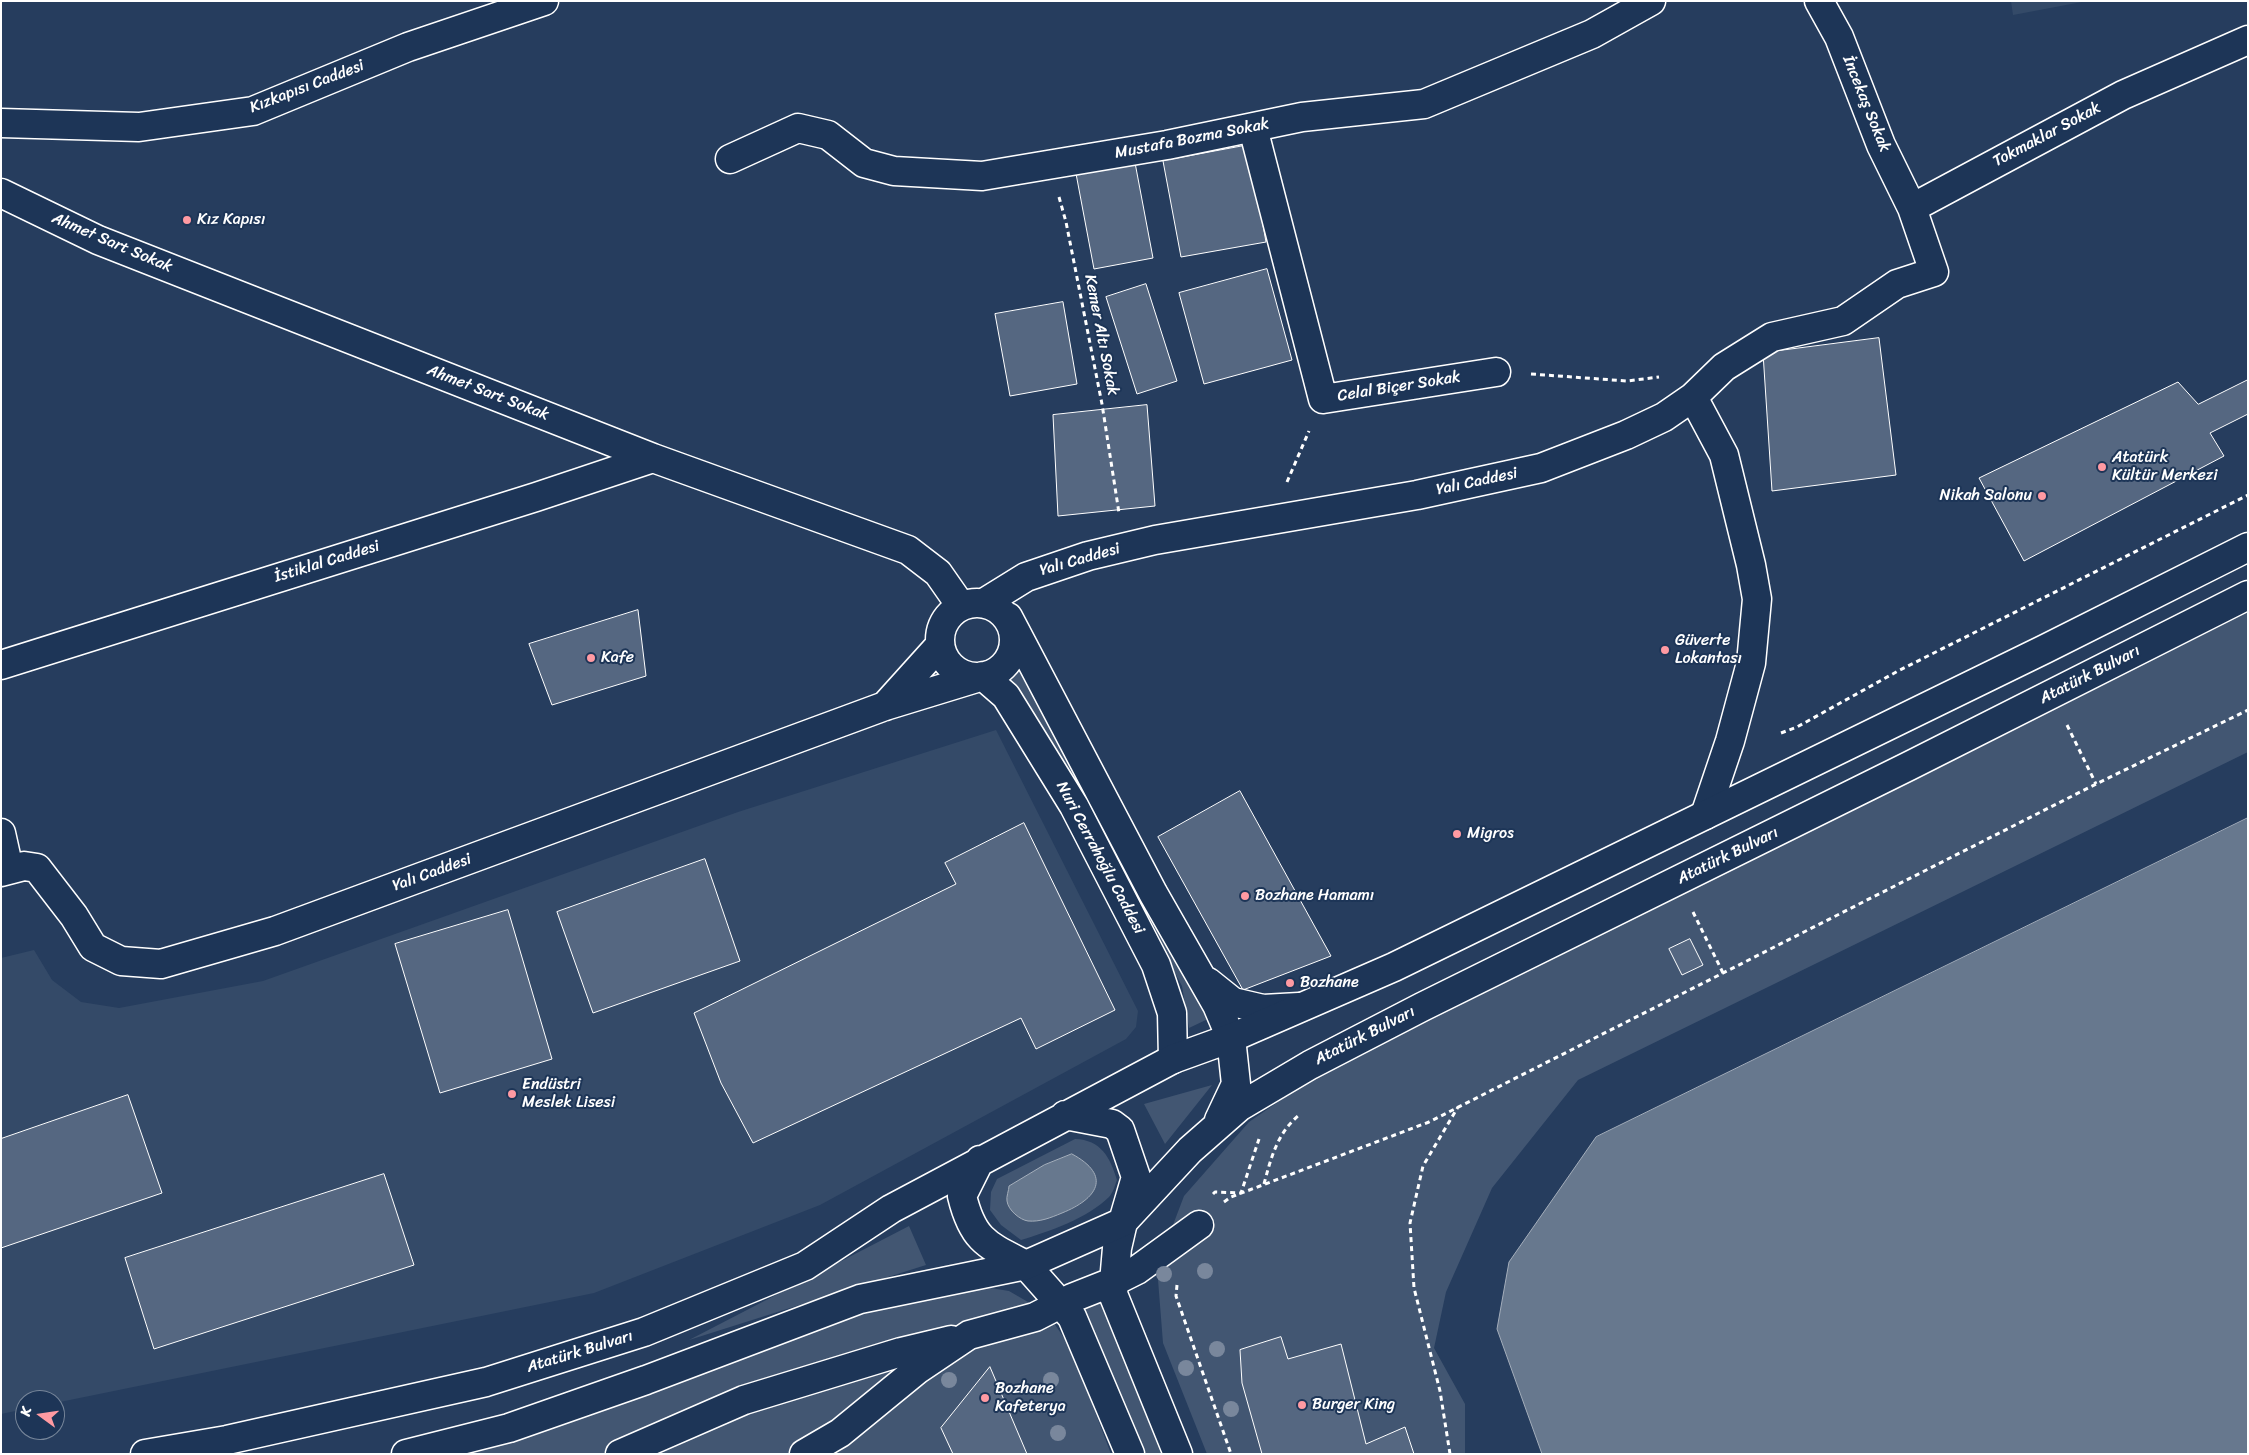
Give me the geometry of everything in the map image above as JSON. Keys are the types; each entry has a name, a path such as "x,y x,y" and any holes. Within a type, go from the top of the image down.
{"street":[{"name":"Kızkapısı Caddesi","path":"1,123 139,127 253,111 408,47 514,6 544,1"},
{"name":"Mustafa Bozma Sokak","path":"730,160 798,128 828,135 864,163 894,171 982,176 1050,166 1302,117 1424,104 1592,34 1651,1"},
{"name":"İncekaş Sokak","path":"1819,1 1839,37 1882,145 1912,208"},
{"name":"Tokmaklar Sokak","path":"1912,208 2123,95 2248,40"},
{"name":"Celal Biçer Sokak","path":"1253,128 1323,399 1496,372"},
{"name":"Ahmet Sart Sokak","path":"1,193 98,240 653,458 908,550 938,572 972,604"},
{"name":"Yalı Caddesi","path":"972,604 1026,577 1088,556 1154,540 1417,495 1541,468 1634,432 1664,417 1693,397 1724,367 1772,337 1843,321 1897,284 1934,272 1912,208"},
{"path":"1693,397 1724,455 1751,564 1757,599 1752,664 1730,741 1705,815"},
{"name":"İstiklal Caddesi","path":"1,665 527,500 653,458"},
{"name":"Atatürk Bulvarı","path":"145,1454 227,1440 486,1382 644,1332 805,1266 891,1209 980,1160 1173,1060 1231,1038 1394,967 2045,649 2248,547"},
{"name":"Atatürk Bulvarı","path":"406,1454 510,1428 646,1380 860,1299 1026,1265 1123,1222 1190,1150 1239,1107 1310,1065 1422,1007 1909,766 2248,595"},
{"path":"884,706 994,673 1004,666 1014,645 1014,634 1008,617 994,606 972,604 952,612 944,622 940,633 940,645 944,657 960,673 971,677 983,676"},
{"name":"Nuri Cerrahoğlu Caddesi","path":"1008,617 1152,894 1201,976 1231,1038"},
{"path":"884,706 940,645"},
{"name":"Nuri Cerrahoğlu Caddesi","path":"983,676 1006,696 1074,806 1156,965 1172,1013 1173,1060"},
{"name":"Yalı Caddesi","path":"5,870 24,866 37,868 74,916 92,947 121,961 161,964 274,931 884,706"},
{"path":"1,833 5,870"},
{"name":"Nuri Cerrahoğlu Caddesi","path":"1201,976 1233,1002 1263,1009 1302,1007"},
{"name":"Atatürk Bulvarı","path":"1215,1128 1236,1084 1231,1038"},
{"path":"1066,1115 1112,1124 1120,1130 1136,1177 1116,1248 1114,1288 1178,1454"},
{"path":"980,1160 962,1196 974,1230 989,1246 1026,1265 1067,1310 1130,1454"},
{"path":"620,1454 744,1400 901,1352 1067,1310 1114,1288 1199,1225"},
{"path":"804,1454 840,1433 917,1370 969,1335"}],"path":[{"name":"Kemer Altı Sokak","path":"1050,166 1068,232 1102,404 1119,511"},
{"path":"1496,372 1626,382 1666,376"},
{"path":"1271,520 1323,399"},
{"path":"1781,733 1797,727 1898,671 2248,495"},
{"path":"1199,1225 1231,1197 1429,1122 2096,784 2248,710"},
{"path":"2063,718 2096,784"},
{"path":"1691,908 1723,973"},
{"path":"1450,1454 1440,1392 1414,1288 1410,1223 1422,1166 1459,1107"},
{"path":"1178,1277 1176,1296 1231,1454"}],"shaded area":[{"path":"2011,1 2087,1 2013,15"},
{"path":"2248,599 2248,752 1578,1080 1492,1188 1446,1292 1434,1348 1465,1404 1465,1454 1207,1454 1163,1343 1157,1267 1184,1196 1249,1122 1343,1057"},
{"path":"1021,669 1188,984 1210,1018 1189,1028 1182,986 1066,768 1006,680"},
{"name":"Endüstri Meslek Lisesi","path":"996,730 1138,1011 1136,1027 1126,1039 820,1205 594,1293 65,1401 65,1390 15,1390 15,1411 1,1414 1,958 34,950 52,980 81,1002 119,1008 263,981 738,812"},
{"path":"2248,818 2248,1454 1542,1454 1497,1329 1509,1262 1596,1137"},
{"path":"1212,1085 1165,1144 1144,1104"},
{"path":"1075,1139 1092,1143 1103,1151 1111,1164 1117,1180 1112,1193 1100,1205 1079,1218 1021,1240 1001,1225 990,1210 991,1192 997,1179"},
{"path":"1072,1154 1085,1162 1093,1171 1096,1186 1091,1194 1074,1207 1045,1219 1028,1221 1021,1219 1015,1214 1007,1201 1009,1186 1044,1165"},
{"path":"909,1226 926,1265 689,1340"},
{"path":"961,1283 1009,1291 1047,1313 1071,1348 1111,1454 385,1454 516,1420 796,1318"},
{"path":"1098,1292 1161,1454 1145,1454 1075,1303"}],"building":[{"path":"1249,145 1266,242 1181,257 1163,161"},
{"path":"1133,152 1153,258 1094,269 1074,163"},
{"path":"1267,269 1292,360 1204,384 1179,293"},
{"path":"1146,284 1177,381 1137,394 1106,297"},
{"path":"1063,302 1077,384 1010,396 995,314"},
{"path":"1879,338 1896,475 1772,491 1763,353"},
{"name":"Atatürk Kültür Merkezi","path":"2248,380 2248,414 2210,433 2224,456 2024,561 1979,478 2178,382 2198,404"},
{"path":"1147,405 1155,506 1058,516 1053,415"},
{"path":"638,610 646,676 552,705 529,644"},
{"name":"Bozhane Hamamı","path":"1240,791 1331,956 1243,990 1158,837"},
{"path":"1024,823 1115,1010 1036,1049 1021,1018 753,1143 721,1083 694,1013 956,884 945,863"},
{"path":"705,859 740,961 593,1013 557,912"},
{"path":"508,910 552,1059 440,1093 395,944"},
{"path":"1690,939 1703,965 1682,975 1669,949"},
{"path":"128,1095 162,1193 1,1248 1,1139"},
{"path":"384,1174 414,1265 154,1349 125,1258"},
{"name":"Burger King","path":"1281,1337 1288,1359 1341,1344 1366,1444 1405,1427 1414,1454 1262,1454 1242,1383 1240,1350"},
{"name":"Bozhane Kafeterya","path":"990,1367 1027,1454 953,1454 941,1428"}],"place":[{"name":"Kız Kapısı","path":"187,220"},
{"name":"Atatürk Kültür Merkezi","path":"2102,467"},
{"name":"Nikah Salonu","path":"2042,496"},
{"name":"Güverte Lokantası","path":"1665,650"},
{"name":"Kafe","path":"591,658"},
{"name":"Migros","path":"1457,834"},
{"name":"Bozhane Hamamı","path":"1245,896"},
{"name":"Bozhane","path":"1290,983"},
{"name":"Endüstri Meslek Lisesi","path":"512,1094"},
{"name":"Bozhane Kafeterya","path":"985,1398"},
{"name":"Burger King","path":"1302,1405"}]}
